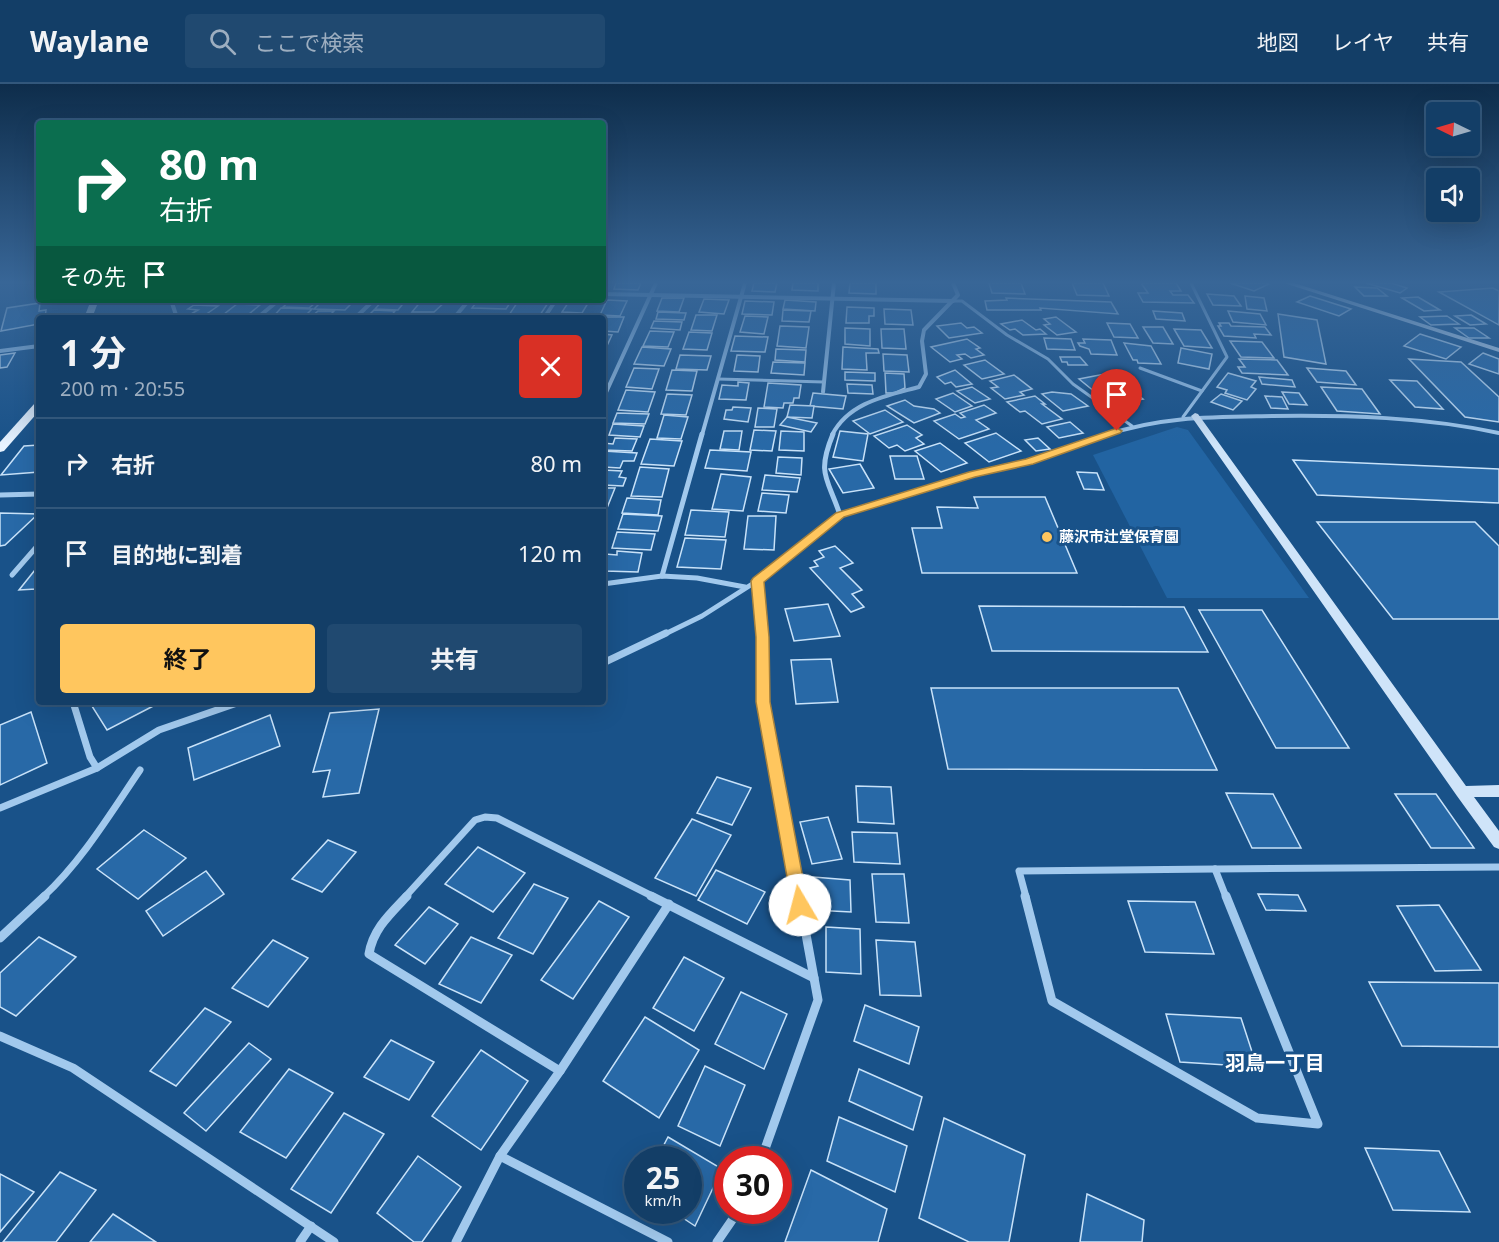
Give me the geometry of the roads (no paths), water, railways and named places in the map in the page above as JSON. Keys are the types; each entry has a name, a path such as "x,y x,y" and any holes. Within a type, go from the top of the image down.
{"main road":[{"path":"0,449 36,408"}],"street":[{"path":"606,392 632,337"},
{"path":"662,576 730,337"},
{"path":"823,392 829,337"},
{"path":"840,515 834,495 824,475 825,456 835,429 840,419 864,404 919,387 926,374 923,337"},
{"path":"1458,337 1499,350"},
{"path":"0,351 36,346"},
{"path":"1189,416 1499,843"},
{"path":"606,662 702,616 757,581 840,515 973,474 1029,462 1132,426 1189,416 1334,416 1458,424 1499,433"},
{"path":"0,495 36,494"},
{"path":"12,575 36,547"},
{"path":"606,584 662,576 697,578 745,587"},
{"path":"757,581 762,637 763,702 818,1000 766,1146"},
{"path":"74,705 90,757 97,768"},
{"path":"0,808 97,768 159,730 231,705"},
{"path":"0,938 56,885 100,829 141,770"},
{"path":"1462,792 1499,791"},
{"path":"560,1071 369,954 370,941 378,927 475,820 485,817 497,818 814,978"},
{"path":"1215,869 1318,1124 1257,1118 1052,1001 1019,871 1215,869 1499,867"},
{"path":"456,1242 500,1156 560,1071 669,904"},
{"path":"0,1036 74,1068 334,1242"},
{"path":"500,1156 668,1242"},
{"path":"717,1242 729,1224"},
{"path":"300,1242 311,1226"}],"lane":[{"path":"1010,337 1048,359 1073,384 1132,426"},
{"path":"1189,416 1202,391 1227,357 1216,337"},
{"path":"1140,368 1202,391"},
{"path":"718,380 824,382"}],"place":[{"name":"藤沢市辻堂保育園","path":"1047,537"}],"district":[{"name":"羽鳥一丁目","path":"1275,1063"}]}
